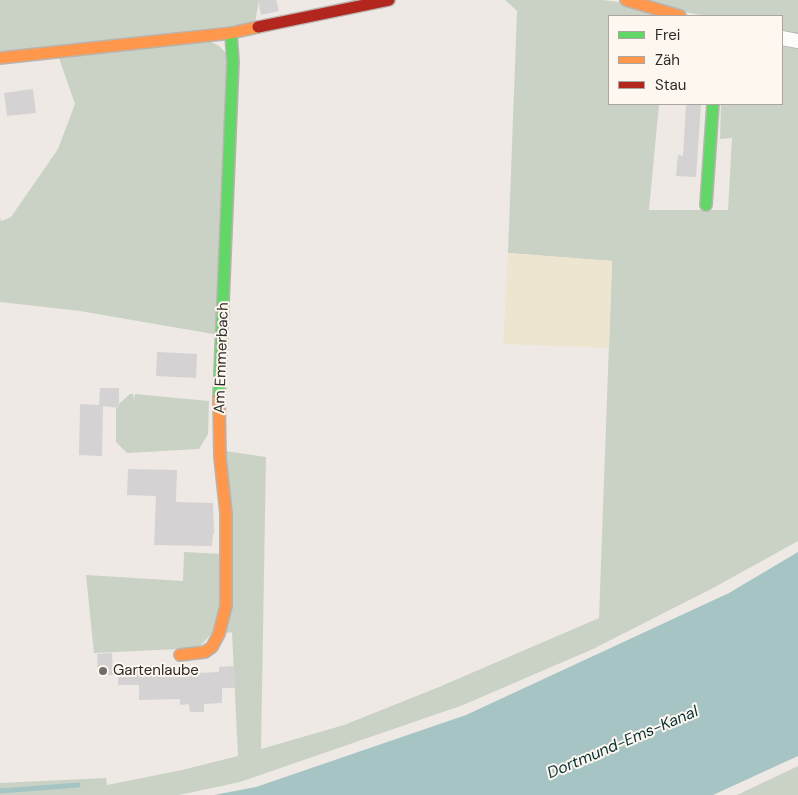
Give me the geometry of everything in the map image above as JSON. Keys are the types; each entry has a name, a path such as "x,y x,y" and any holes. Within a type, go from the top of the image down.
{"street":[{"path":"0,58 231,33 389,0"},
{"path":"626,0 635,1 677,15"},
{"name":"Am Emmerbach","path":"180,656 205,652 212,647 220,634 226,606 226,512 220,457 219,410 233,62 231,33"},
{"path":"783,38 798,41"},
{"path":"706,205 712,105"}],"shaded area":[{"path":"0,0 259,0 255,23 0,52"},
{"path":"505,0 603,0 632,4 664,15 608,15 608,105 659,105 649,210 728,210 732,138 720,139 721,105 783,105 783,46 798,48 798,541 713,588 593,649 463,705 240,782 179,795 0,795 0,783 106,778 107,785 182,770 238,756 232,632 227,633 225,451 266,457 261,749 344,725 439,687 599,618 612,261 508,253 517,11"},
{"path":"647,0 798,0 798,33 783,30 783,15 700,15 684,12"},
{"path":"207,40 219,46 228,55 219,335 80,311 0,302 0,217 1,221 11,217 58,149 75,104 59,58"},
{"path":"130,394 133,394 134,400 135,394 209,401 208,434 199,449 127,453 116,442 116,408 119,408 119,404"},
{"path":"184,552 222,554 218,627 200,646 180,649 94,653 86,575 183,581"},
{"path":"798,766 798,795 737,795"}],"sand":[{"path":"508,253 612,261 609,348 503,344"}],"water":[{"name":"Dortmund-Ems-Kanal","path":"798,552 798,756 713,795 214,795 256,787 466,715 729,593"}],"building":[{"path":"258,0 276,0 279,11 261,15"},
{"path":"33,89 36,113 7,116 4,93"},
{"path":"686,105 701,105 696,177 676,176 678,155 683,156"},
{"path":"157,352 197,354 196,378 156,376"},
{"path":"100,388 119,388 119,408 103,406 102,456 79,455 80,404 99,405"},
{"path":"128,469 177,470 176,502 213,503 214,534 212,546 154,545 156,496 127,495"},
{"path":"112,653 113,675 98,675 97,654"},
{"path":"118,666 178,666 178,674 219,672 219,667 234,666 235,688 222,688 222,703 204,704 204,712 190,712 189,704 180,705 180,699 139,700 139,685 118,685"}],"waterway":[{"path":"0,791 78,785"}],"traffic: fast":[{"path":"219,398 233,62 231,33"},
{"path":"706,205 713,105"}],"traffic: slow":[{"path":"626,0 677,15"},
{"path":"0,58 231,33 258,27"},
{"path":"180,655 205,652 212,647 219,634 226,606 226,513 220,457 219,398"}],"traffic: jam":[{"path":"258,27 389,0"}],"place":[{"name":"Gartenlaube","path":"103,671"}]}
